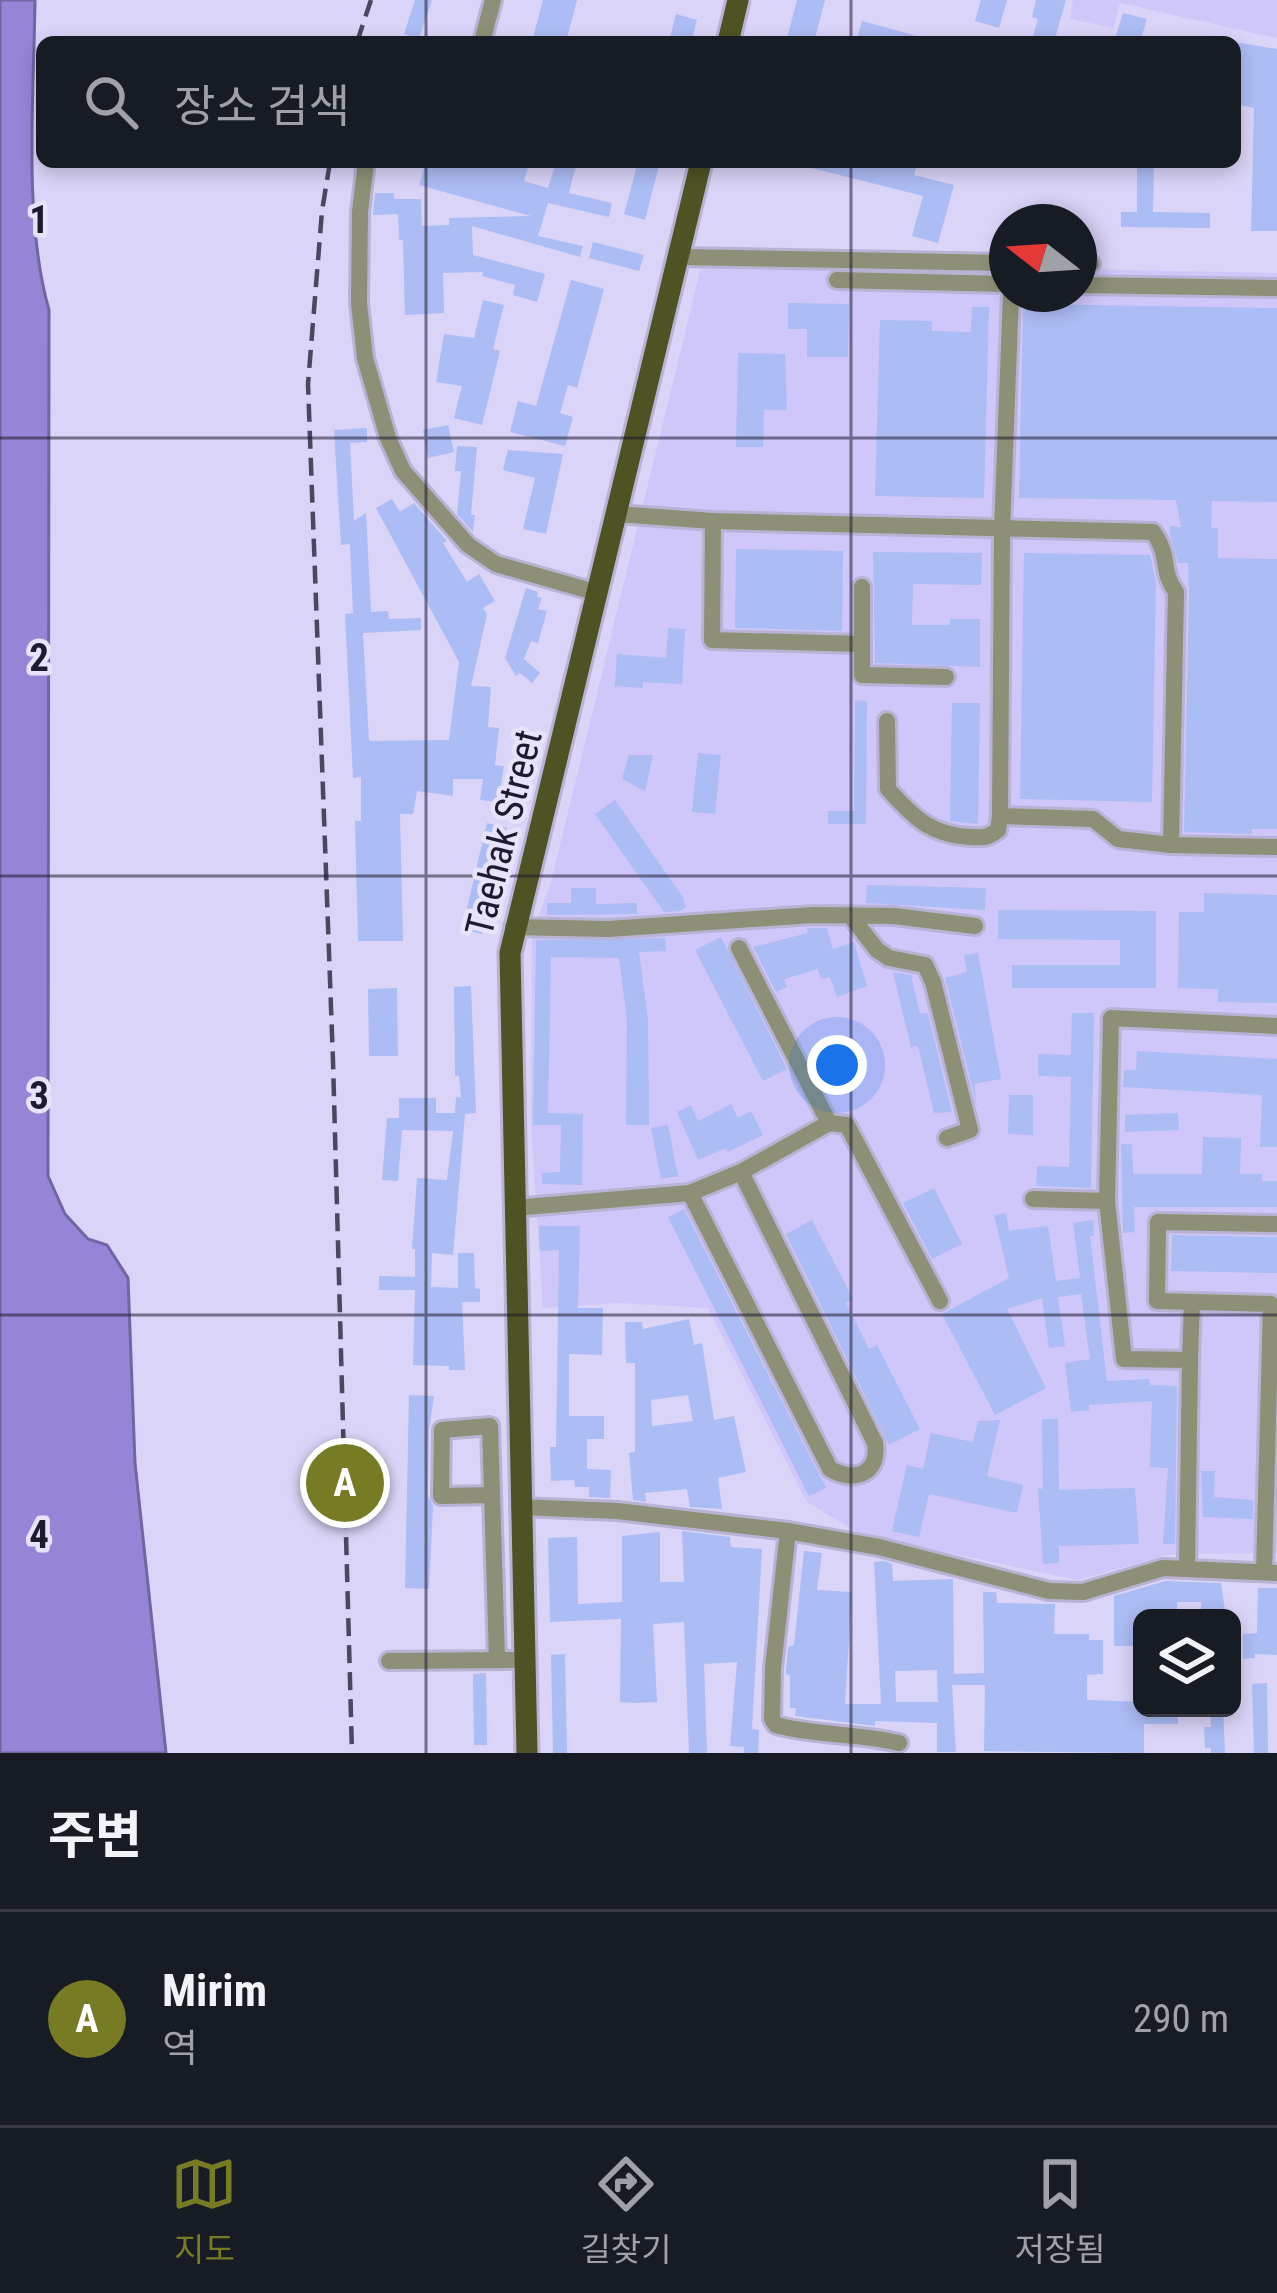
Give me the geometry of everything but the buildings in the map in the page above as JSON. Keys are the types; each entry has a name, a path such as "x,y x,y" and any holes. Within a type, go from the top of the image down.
{"main road":[{"path":"729,36 738,0"},
{"name":"Taehak Street","path":"527,1753 510,991 513,927 699,168"}],"street":[{"path":"484,36 493,0"},
{"path":"365,168 359,303 365,358 403,471 468,545 496,564 598,593"},
{"path":"679,257 989,263"},
{"path":"836,280 989,284"},
{"path":"1097,285 1277,288"},
{"path":"887,721 888,789 915,819 949,836 988,838 998,830 1009,312"},
{"path":"617,514 713,521 1153,532 1165,549 1167,581 1176,592 1172,845"},
{"path":"713,521 712,640 862,644"},
{"path":"862,587 862,675 946,677"},
{"path":"1000,816 1093,819 1118,838 1172,845 1277,848"},
{"path":"850,915 877,950 889,958 925,965 933,982 970,1130 947,1138"},
{"path":"513,927 608,929 850,915 975,926"},
{"path":"740,948 829,1123"},
{"path":"1190,1360 1124,1359 1107,1201 1111,1018 1277,1026"},
{"path":"514,1208 690,1192 741,1172 829,1123 847,1125 940,1301"},
{"path":"690,1192 830,1469 857,1476 872,1468 878,1458 875,1443 741,1172"},
{"path":"1033,1199 1107,1201"},
{"path":"519,1508 617,1511 788,1531 879,1546 1049,1591 1083,1592 1163,1568 1270,1573 1270,1304 1157,1301 1158,1222 1277,1224"},
{"path":"1187,1568 1192,1302"},
{"path":"492,1495 441,1496 442,1430 490,1426 497,1660"},
{"path":"788,1531 772,1719 776,1726 794,1730 865,1735 899,1744"},
{"path":"389,1661 524,1660"}],"shaded area":[{"path":"0,0 35,0 33,197 49,310 48,1176 65,1214 88,1239 107,1245 128,1278 135,1463 166,1753 0,1753"},
{"path":"1073,0 1277,0 1277,38 1120,3 1113,28 1070,19"},
{"path":"702,263 989,268 989,312 1097,312 1097,269 1277,273 1277,1553 1172,1554 1077,1580 860,1534 807,1502 708,1308 619,1303 543,1308 531,1125 532,935 551,882"}],"railway":[{"path":"359,36 371,0"},
{"path":"329,168 308,384 352,1753"}],"place":[{"name":"Mirim","path":"345,1483"}]}
